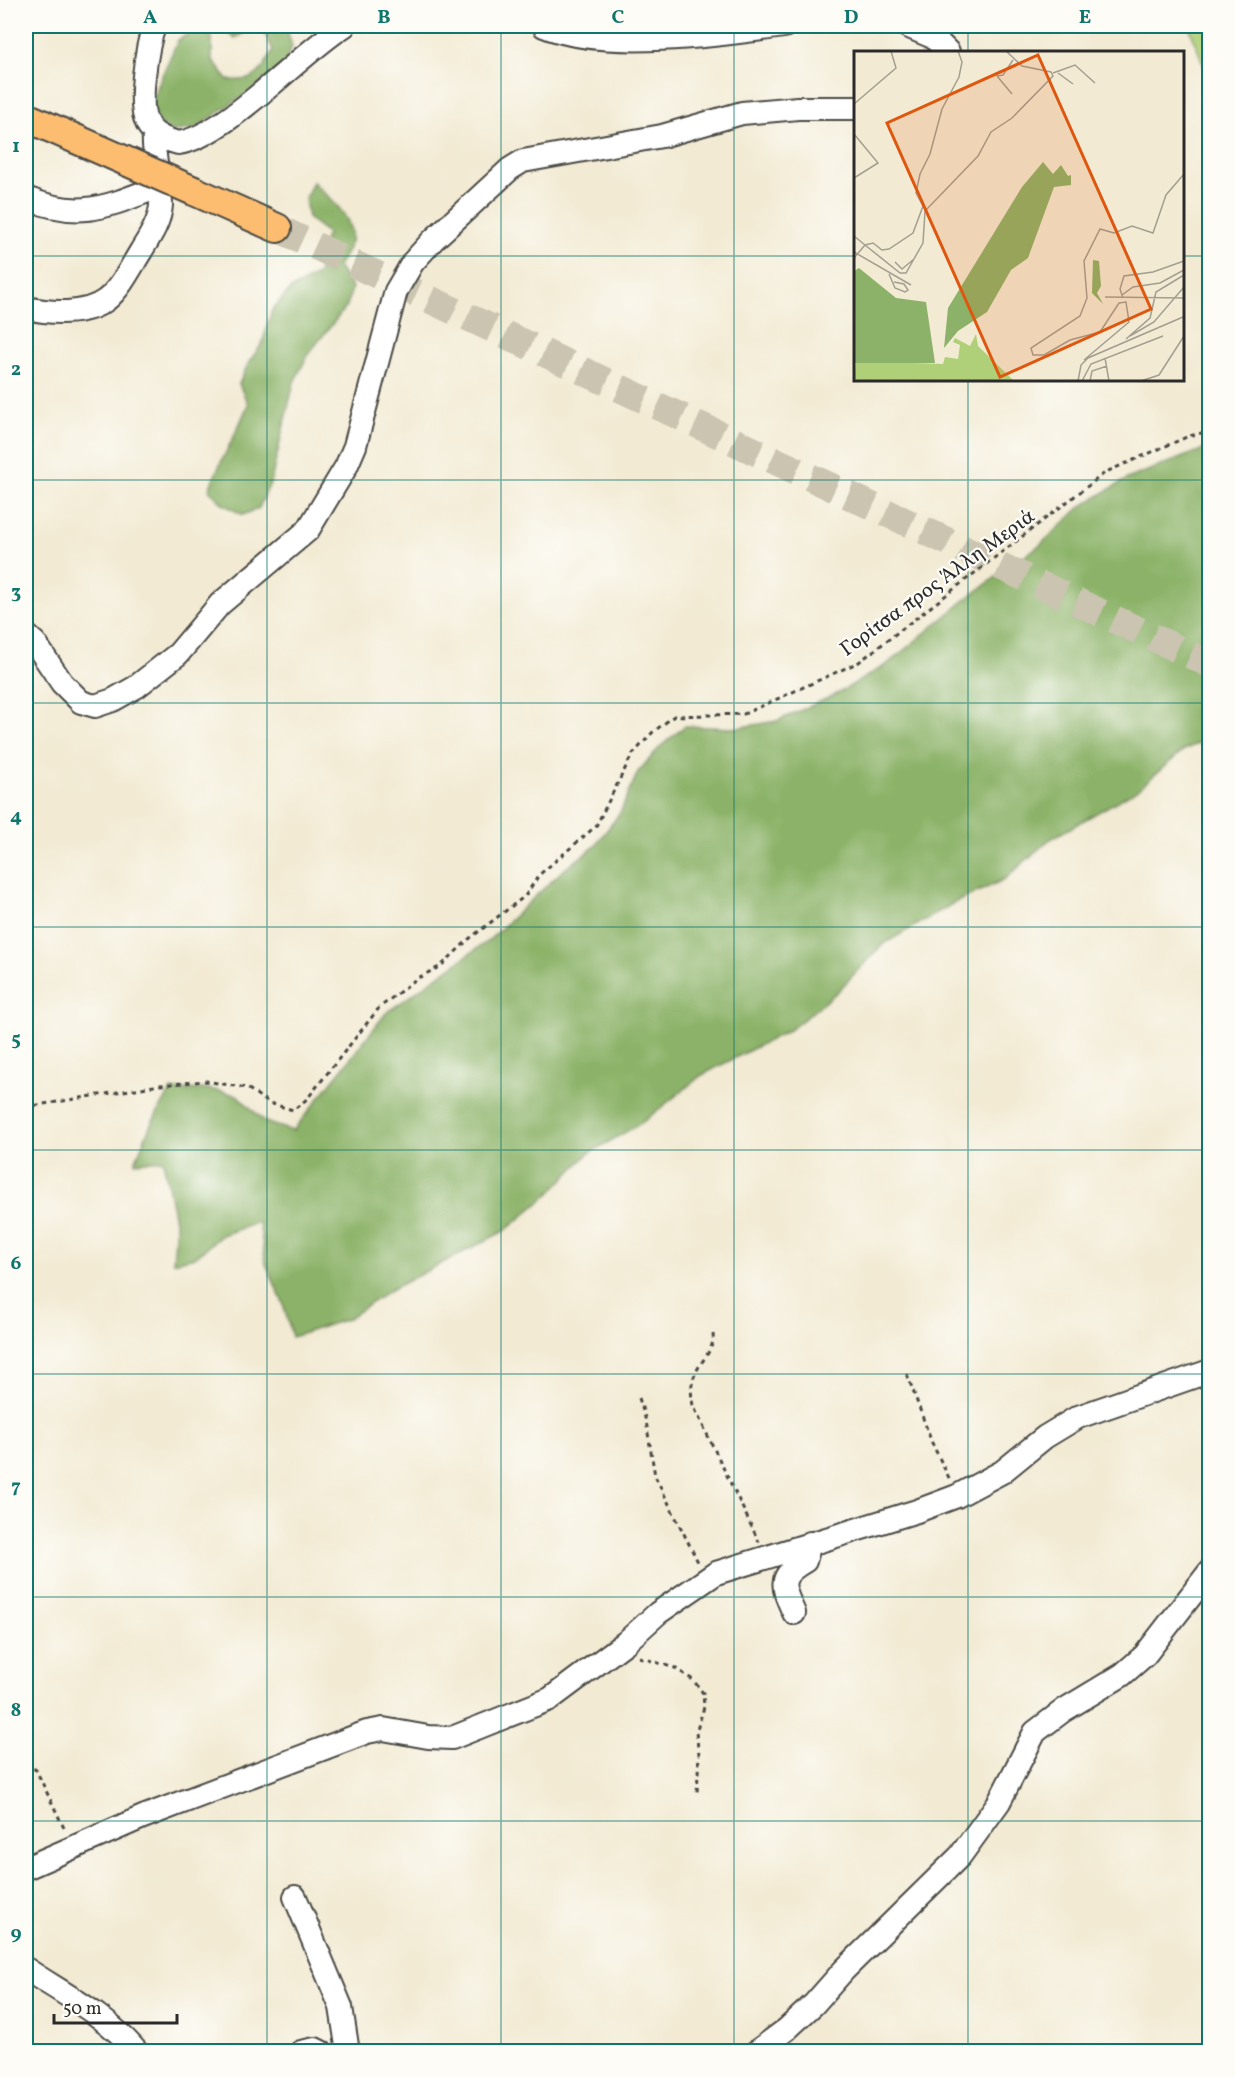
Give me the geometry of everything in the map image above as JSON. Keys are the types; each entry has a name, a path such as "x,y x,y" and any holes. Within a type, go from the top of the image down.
{"main road":[{"path":"26,117 277,228"}],"street":[{"path":"154,26 143,89 143,111 147,124 154,132 178,143 200,137 229,119 292,64 344,26"},
{"path":"544,26 555,31 590,36 643,38 689,37 784,26"},
{"path":"907,26 933,37 947,51"},
{"path":"26,635 35,643 62,683 81,702 95,706 104,704 136,687 178,654 220,604 308,530 346,467 355,446 396,291 404,276 434,240 510,169 523,161 662,136 742,113 798,108 854,108"},
{"path":"26,308 41,311 85,309 106,300 152,233 161,206 153,148 154,132"},
{"path":"26,198 52,208 85,210 121,201 158,187"},
{"path":"26,1868 73,1847 366,1732 383,1729 442,1739 474,1731 550,1699 625,1643 658,1613 716,1573 767,1559 957,1496 1002,1472 1046,1437 1078,1417 1209,1371"},
{"path":"794,1613 784,1592 785,1577 790,1570 805,1561 810,1543"},
{"path":"756,2052 787,2029 814,2004 844,1970 960,1856 999,1802 1035,1732 1064,1710 1122,1675 1145,1655 1209,1570"},
{"path":"295,1897 341,2007 348,2040 348,2052"},
{"path":"26,1969 89,2007 116,2029 137,2052"},
{"path":"301,2052 315,2049 321,2052"}],"path":[{"name":"Γορίτσα προς Άλλη Μεριά","path":"26,1107 160,1084 206,1081 247,1088 269,1103 293,1110 308,1099 379,1008 416,979 441,966 469,939 525,896 539,875 596,826 632,755 652,732 674,716 744,714 859,662 1106,472 1190,436 1209,431"},
{"path":"713,1334 713,1344 697,1368 690,1393 693,1405 767,1559"},
{"path":"907,1374 932,1443 957,1496"},
{"path":"639,1398 646,1420 655,1476 706,1578"},
{"path":"625,1643 640,1657 660,1662 693,1680 703,1694 704,1707 696,1733 699,1754 697,1792"},
{"path":"26,1764 36,1770 73,1847"}],"green space":[{"path":"201,26 212,37 212,60 228,80 245,80 256,75 261,71 273,50 264,32 248,30 235,38 224,29 225,26 286,26 292,47 284,64 259,85 194,129 172,131 158,123 152,102 178,40"},
{"path":"1189,26 1209,26 1209,79 1207,74"},
{"path":"313,182 339,208 349,224 351,241 338,267 352,288 347,306 309,353 294,382 271,481 259,508 243,515 223,504 209,490 248,404 239,384 249,362 262,344 272,310 291,289 319,274 318,259 327,233 308,218 305,199"},
{"path":"1209,447 1209,738 1184,750 1137,790 1049,840 1005,879 952,904 882,945 837,992 791,1029 702,1075 643,1122 588,1154 549,1194 506,1230 392,1289 347,1319 292,1337 283,1303 266,1264 259,1222 222,1235 195,1257 173,1262 176,1226 163,1160 135,1162 151,1124 171,1090 209,1089 237,1095 265,1122 293,1131 386,1013 489,940 561,872 594,847 620,813 638,772 661,746 685,726 735,728 777,721 837,694 886,665 966,599 1041,544 1083,505 1127,479"}],"tunnel":[{"path":"277,228 1210,664"}]}
